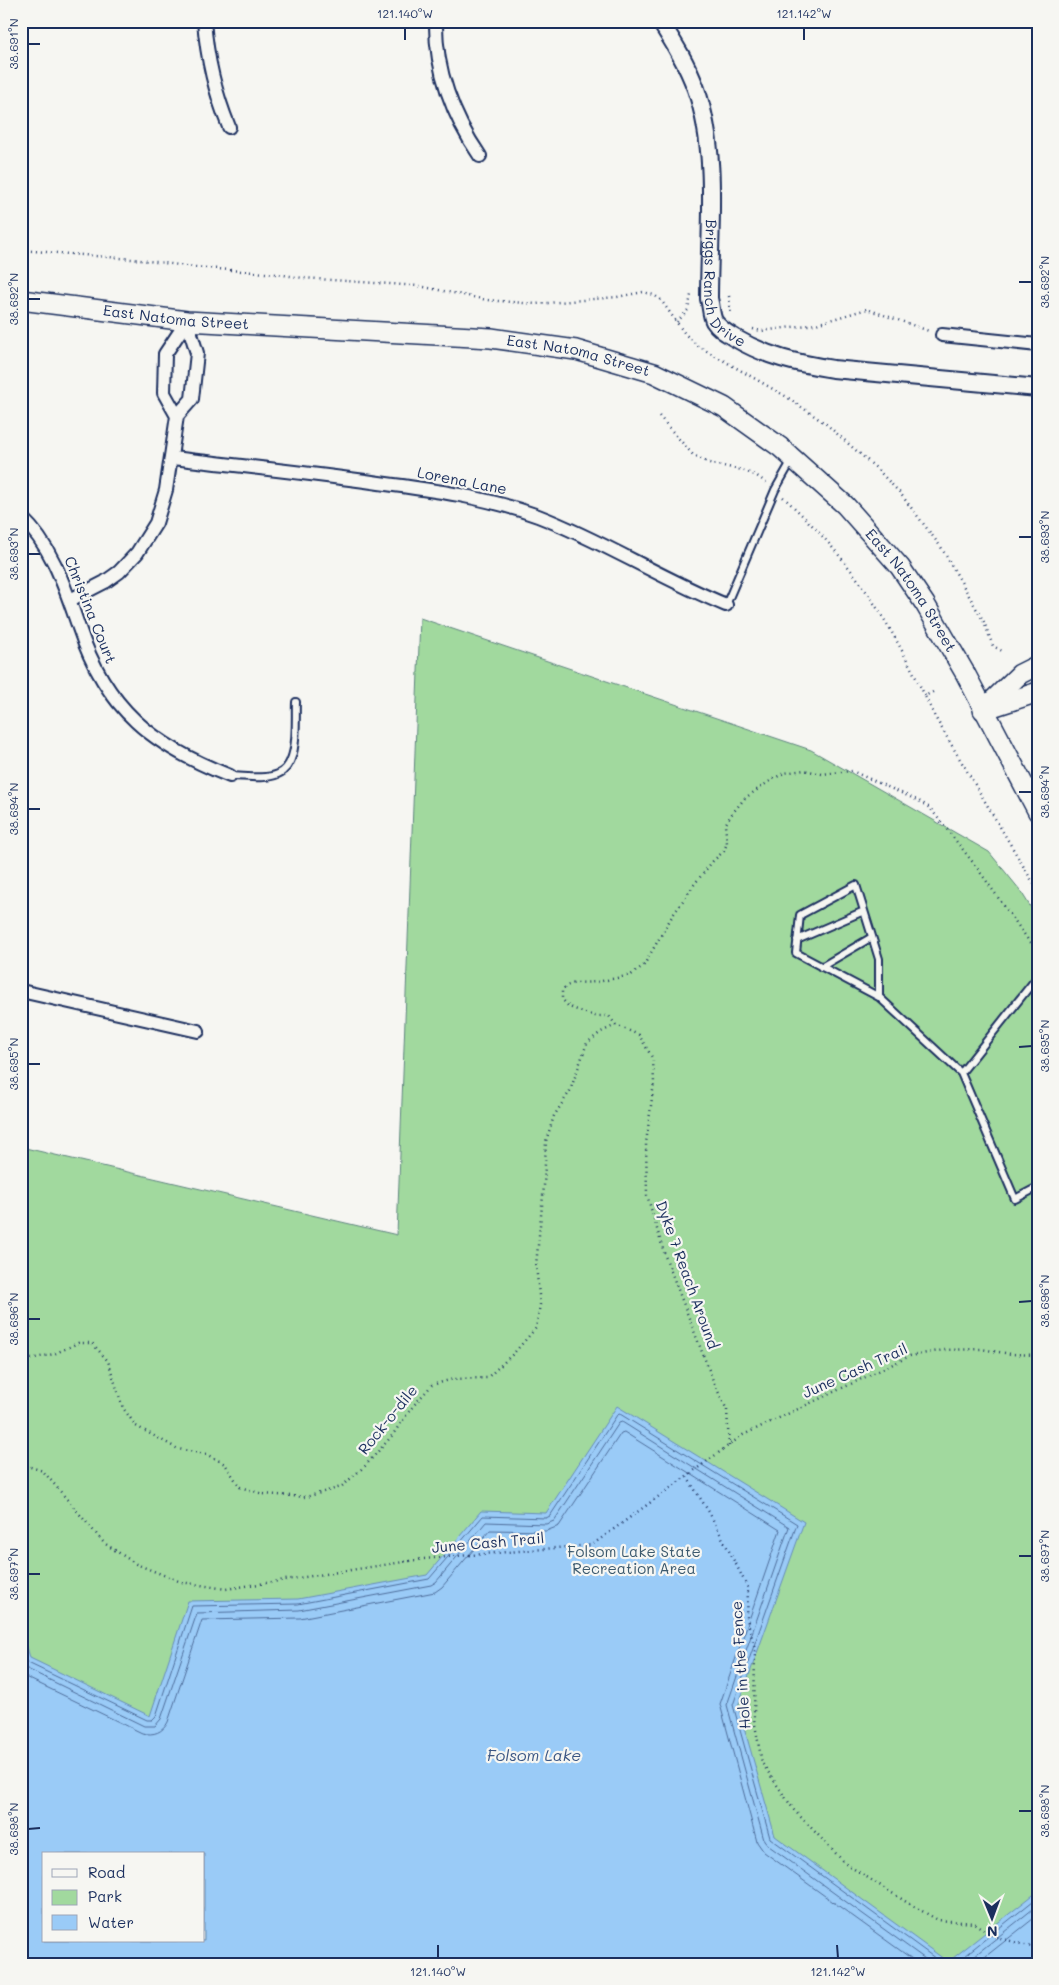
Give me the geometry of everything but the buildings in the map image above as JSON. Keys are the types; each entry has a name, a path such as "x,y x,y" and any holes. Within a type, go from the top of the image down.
{"main road":[{"name":"East Natoma Street","path":"21,300 186,321 491,338 576,350 654,372 724,407 780,447 845,505 900,567 929,611 1038,812"},
{"path":"983,710 1020,674 1038,665"},
{"path":"983,710 1038,692"}],"street":[{"path":"204,21 211,73 229,127"},
{"path":"436,21 439,57 444,82 453,107 470,141 480,156"},
{"name":"Briggs Ranch Drive","path":"660,21 686,64 703,114 710,165 710,299 714,320 722,331 770,356 814,366 1038,388"},
{"path":"177,416 164,393 165,354 186,321"},
{"path":"70,600 105,582 119,572 137,553 152,531 162,507 172,458 177,416 192,399 197,354 186,321"},
{"path":"942,335 1038,345"},
{"name":"Lorena Lane","path":"172,458 307,473 445,492 495,502 538,516 578,533 617,551 692,592 726,606"},
{"name":"Christina Court","path":"21,517 43,543 57,569 99,675 114,698 130,717 150,735 175,752 230,776"},
{"path":"21,991 198,1032"}],"lane":[{"path":"726,606 775,490 793,458"},
{"path":"230,776 267,776 278,774 289,764 294,754 296,702"},
{"path":"879,997 879,959 856,885 800,915 796,954 879,997 961,1073 1015,1200 1037,1190"},
{"path":"797,940 864,911"},
{"path":"821,966 872,937"},
{"path":"961,1073 1038,976"}],"path":[{"path":"677,322 688,310 691,295"},
{"path":"729,296 730,314 736,320"},
{"path":"748,328 761,331 816,324 868,309 942,335"},
{"path":"659,416 693,455 709,462 742,470 757,476 775,490 813,525 852,569 889,624 960,760 986,800 1038,891"},
{"path":"925,696 933,692"},
{"name":"Dyke 7 Reach Around","path":"729,1446 727,1410 714,1383 665,1256 647,1195 646,1143 654,1083 653,1059 639,1035 616,1025 608,1016 594,1016 569,1007 562,999 562,991 566,986 575,983 597,982 631,975 644,964 671,918 696,882 724,851 726,825 734,811 745,798 763,785 784,774 804,770 822,774 852,771 930,808 970,858 1029,941 1038,948"},
{"name":"Rock-o-dile","path":"21,1361 54,1354 78,1344 92,1343 108,1361 123,1408 136,1426 178,1449 206,1454 225,1464 240,1487 264,1494 306,1497 341,1487 365,1466 391,1437 413,1406 432,1385 453,1379 487,1378 514,1353 536,1328 540,1305 536,1265 544,1186 546,1141 554,1116 570,1091 587,1043 601,1032 616,1025"},
{"name":"June Cash Trail","path":"21,1464 43,1471 104,1543 136,1564 181,1582 226,1589 423,1560 592,1545 744,1435 910,1356 944,1350 981,1349 1011,1354 1038,1355"},
{"name":"Hole in the Fence","path":"687,1476 709,1512 748,1588 748,1619 755,1649 754,1719 762,1763 794,1810 846,1864 938,1920 974,1923 993,1936 1032,1947 1038,1946"}],"green space":[{"name":"Folsom Lake State Recreation Area","path":"420,618 811,750 989,852 1020,890 1038,919 1038,1964 21,1964 21,1147 397,1235"}],"water":[{"name":"Folsom Lake","path":"617,1406 804,1522 738,1706 775,1836 948,1962 1037,1892 1038,1964 21,1964 21,1624 30,1658 150,1716 188,1601 298,1599 427,1575 481,1511 546,1513"}]}
